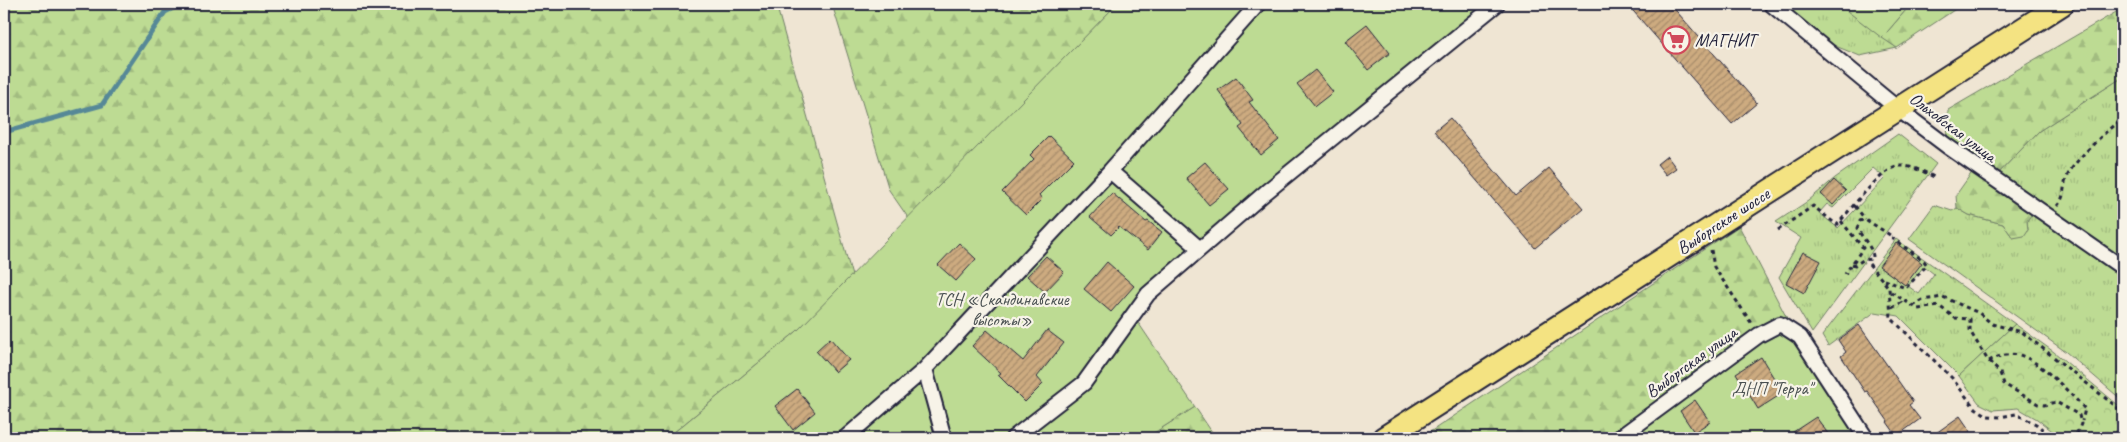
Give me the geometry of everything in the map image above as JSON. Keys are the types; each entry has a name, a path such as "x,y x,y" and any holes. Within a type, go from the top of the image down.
{"main road":[{"name":"Выборгское шоссе","path":"1384,438 2062,4"}],"street":[{"path":"846,438 925,369 1110,171 1258,4"},
{"path":"1013,438 1084,384 1148,294 1266,192 1497,4"},
{"name":"Ольховская улица","path":"1771,4 1898,109 1975,168 2123,268"},
{"path":"1110,171 1200,250"},
{"name":"Выборгская улица","path":"1619,438 1636,433 1759,336 1780,324 1800,337 1866,438"},
{"path":"925,369 944,438"}],"path":[{"path":"2048,216 2063,200 2067,177 2071,171 2103,135 2123,117"},
{"path":"1778,230 1813,206 1837,225 1882,175 1892,168 1900,166 1913,168 1934,177"},
{"path":"1855,206 1865,219 1927,265 1906,288 1883,280"},
{"path":"1852,264 1855,265 1863,260 1873,258 1870,246 1862,239 1857,228 1860,221 1865,219"},
{"path":"1841,221 1863,248 1845,274"},
{"path":"1711,247 1714,266 1759,336"},
{"path":"1868,264 1891,292 1913,306 1922,309 1939,306 1955,318 1970,319 1969,329 1989,361 2000,372 2004,384 2038,404 2044,405 2056,402 2062,404 2079,415 2081,424"},
{"path":"1891,292 1891,318 1952,378 1974,407 1988,416 2000,417 2016,414 2036,424 2053,438"},
{"path":"1913,306 1919,302 1943,297 1979,313 1992,324 2022,332 2123,412"},
{"path":"1891,308 1904,301"},
{"path":"1989,361 1996,357 2013,354 2033,361 2085,408 2076,435 2079,438"},
{"path":"2111,438 2123,426"}],"green space":[{"path":"4,4 776,4 852,276 796,332 667,438 4,438"},
{"path":"832,4 1117,4 909,219 889,190"},
{"name":"ТСН «Скандинавские высоты»","path":"1117,4 1497,4 1133,315 1195,407 1146,438 667,438 796,332"},
{"path":"1793,4 1838,4 1897,48 1860,56 1828,43 1797,18 1792,8"},
{"path":"1838,4 1911,4 1882,38"},
{"path":"1911,4 1963,4 1897,48 1882,38"},
{"path":"2123,8 2123,77 2039,131 1993,179 2035,209 2027,221 2028,230 2024,236 2013,238 2003,224 1969,215 1957,208 1956,195 1975,168 1947,146 1948,110"},
{"path":"2123,77 2123,401 2066,352 1909,239 1934,205 1952,211 1957,208 1969,215 2003,224 2013,238 2028,230 2027,221 1993,179 2039,131"},
{"path":"1898,134 1936,164 1812,333 1779,277 1801,238 1776,222 1808,201 1835,178","holes":["1873,168 1885,178 1838,228 1819,213 1827,204 1833,208"]},
{"path":"1739,226 1792,328 1619,438 1421,438"},
{"path":"1896,239 2015,324 1959,376 1899,316 1875,312 1828,346 1822,336","holes":["1924,266 1934,274 1919,294 1908,286"]},
{"path":"2015,324 2054,352 2123,409 2123,438 2061,438 2037,419 2018,408 1993,410 1979,403 1959,376"},
{"name":"ДНП \"Терра\"","path":"1792,328 1866,438 1619,438 1767,331"},
{"path":"1195,407 1216,438 1146,438"}],"building":[{"path":"1627,4 1670,4 1757,103 1732,124"},
{"path":"1367,24 1390,53 1368,70 1345,41"},
{"path":"1315,70 1333,92 1315,106 1297,84"},
{"path":"1236,77 1253,100 1249,102 1279,140 1261,155 1239,128 1243,125 1218,90"},
{"path":"1450,118 1516,196 1549,168 1583,208 1535,248 1434,131"},
{"path":"1049,136 1074,160 1039,195 1042,199 1026,215 1002,192 1034,159 1030,155"},
{"path":"1667,156 1676,168 1666,175 1657,164"},
{"path":"1205,162 1229,189 1209,205 1186,178"},
{"path":"1834,180 1846,191 1833,205 1821,194"},
{"path":"1112,193 1146,222 1148,221 1162,232 1148,250 1119,227 1111,235 1090,217"},
{"path":"959,243 976,259 956,281 938,265"},
{"path":"1896,243 1922,263 1905,285 1879,266"},
{"path":"1803,252 1821,261 1804,293 1786,283"},
{"path":"1046,256 1064,272 1045,292 1027,276"},
{"path":"1107,262 1134,286 1111,312 1084,289"},
{"path":"1859,325 1913,402 1909,405 1920,419 1897,436 1841,356 1846,352 1838,340"},
{"path":"987,330 1023,361 1047,330 1064,343 1037,377 1043,384 1025,402 998,375 1001,373 972,346"},
{"path":"830,338 849,360 835,372 816,351"},
{"path":"1761,357 1783,393 1758,409 1736,373"},
{"path":"797,389 815,412 793,430 775,406"},
{"path":"1695,400 1710,422 1694,432 1680,411"},
{"path":"1960,416 1975,438 1929,438"},
{"path":"1816,417 1831,438 1784,438"}],"waterway":[{"path":"4,132 102,105 165,12 182,4"}],"place":[{"name":"МАГНИТ","path":"1676,40"}]}
